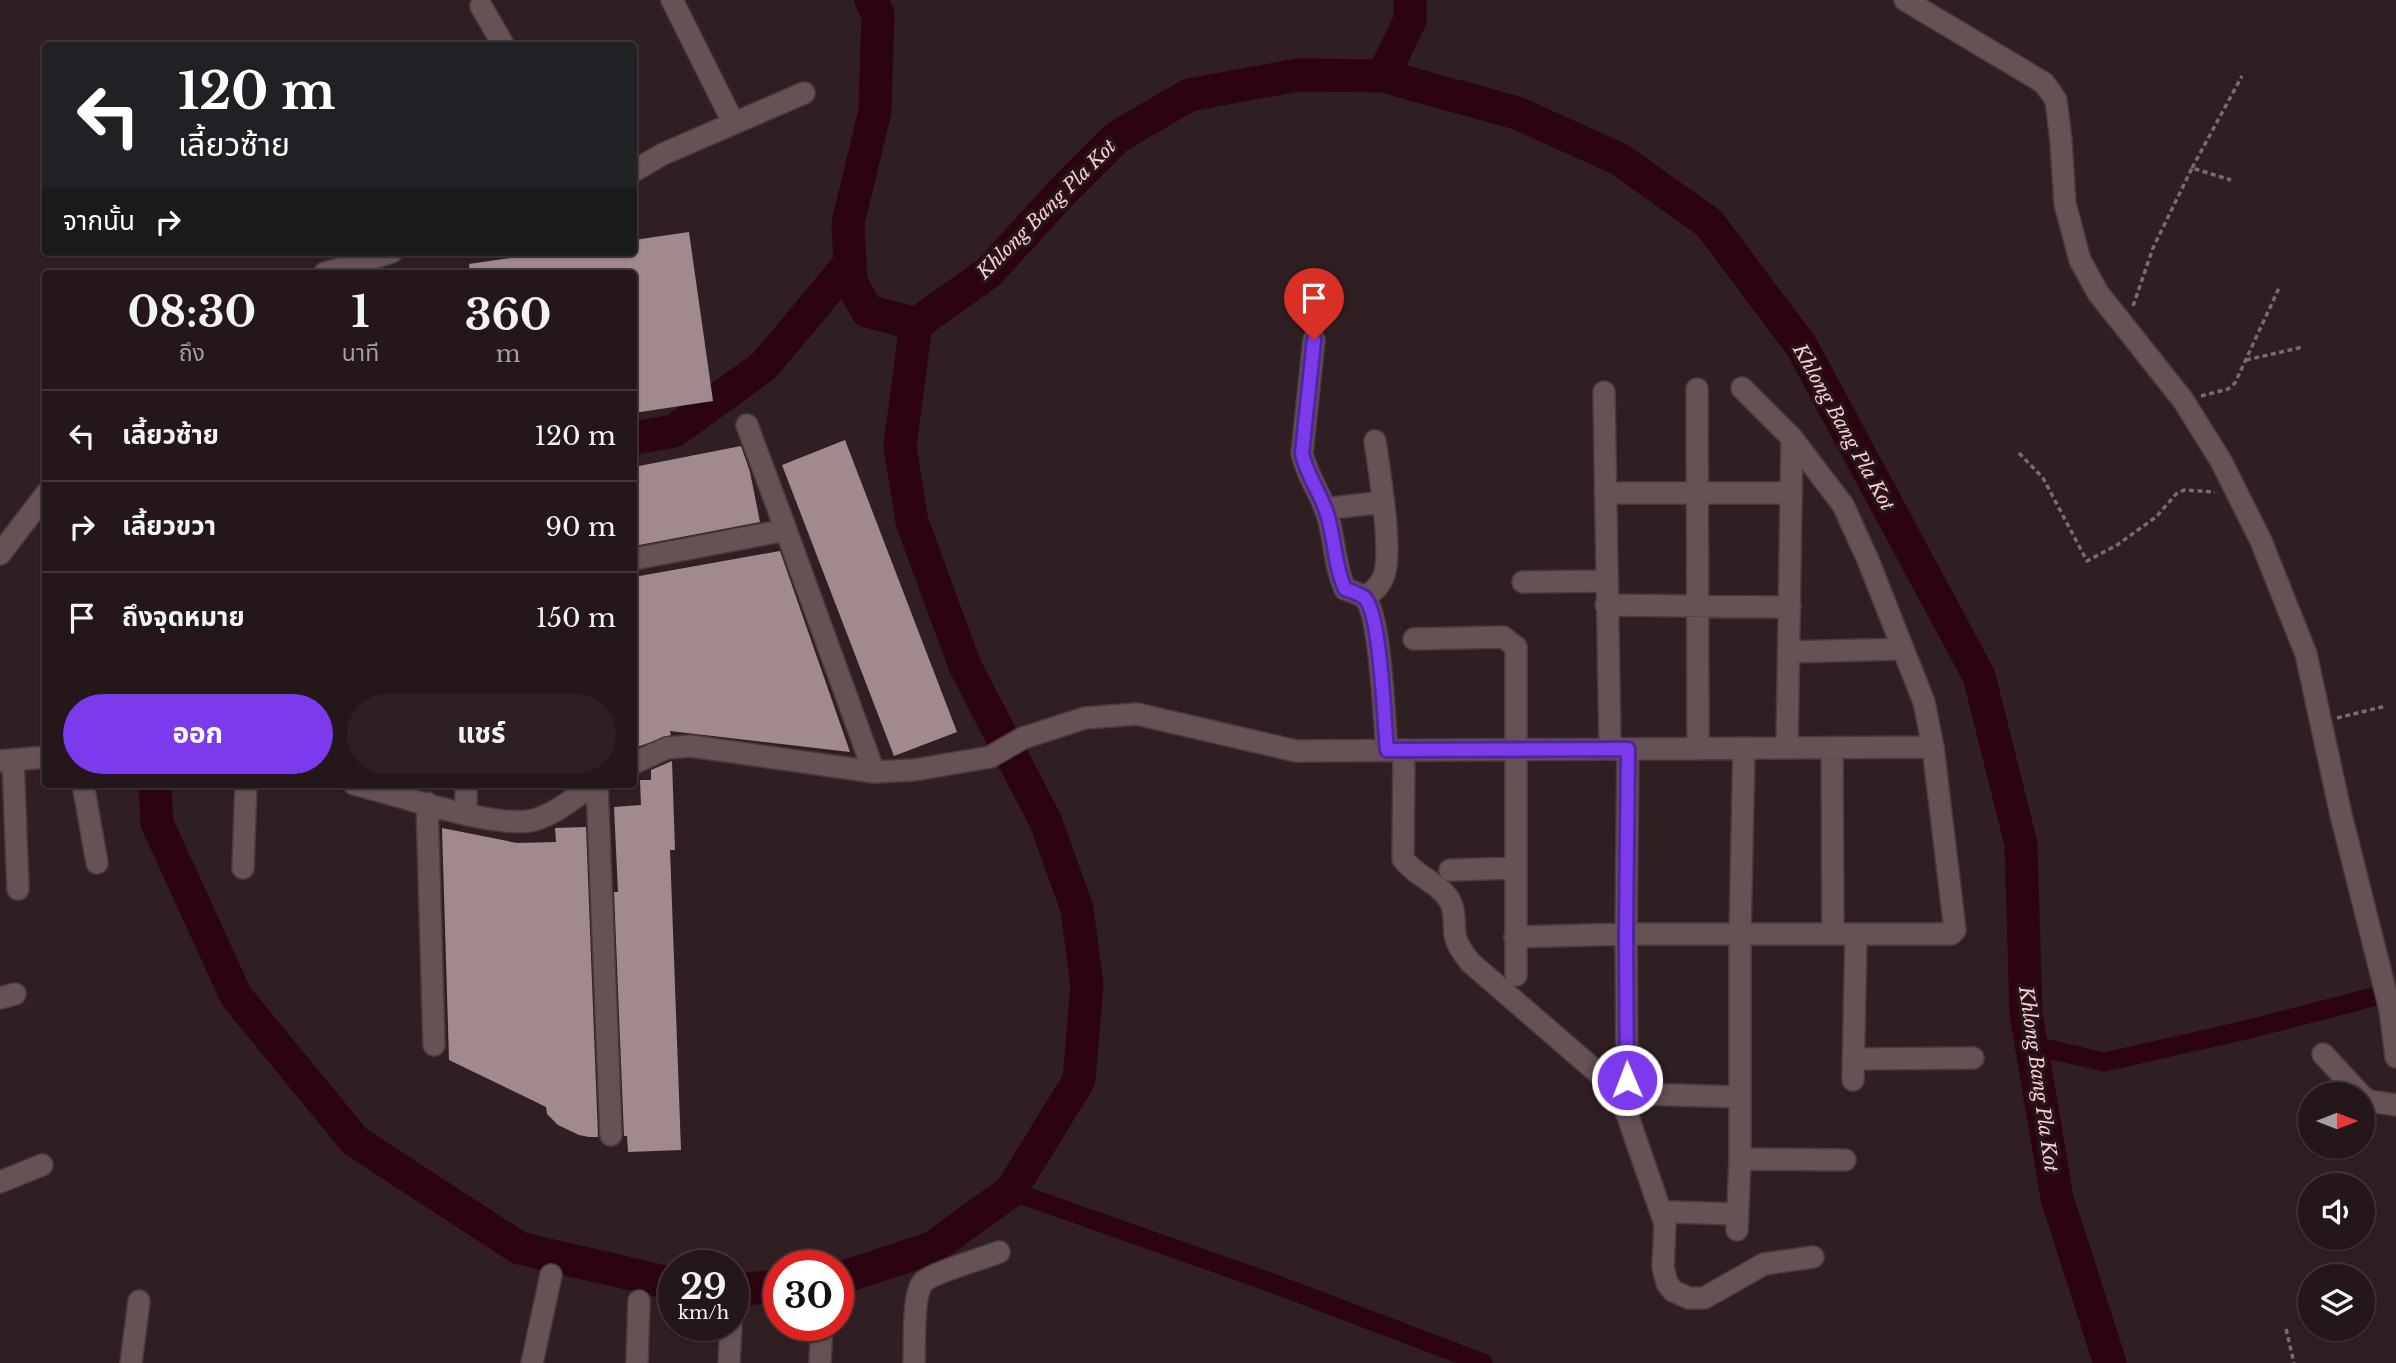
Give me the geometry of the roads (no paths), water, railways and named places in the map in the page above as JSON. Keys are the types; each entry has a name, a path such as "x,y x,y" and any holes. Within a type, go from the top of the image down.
{"street":[{"path":"671,0 733,122"},
{"path":"1905,0 2044,83 2056,100 2062,141 2065,204 2080,260 2098,293 2183,400 2198,423 2221,461 2261,541 2306,654 2390,1009 2396,1057"},
{"path":"481,6 502,42"},
{"path":"637,169 663,154 733,122 804,93"},
{"path":"335,270 379,256"},
{"path":"1314,340 1302,453 1305,468 1325,509 1339,575 1345,589 1364,597 1371,610 1396,750 1403,859 1411,870 1438,888 1451,903 1455,937 1471,963 1598,1073 1617,1094 1627,1114 1665,1224 1663,1267 1667,1283 1673,1291 1689,1298 1704,1298 1765,1264 1813,1256"},
{"path":"1515,937 1626,934 1951,934 1955,930 1933,747 1924,702 1868,560 1843,505 1792,438 1742,388"},
{"path":"1697,389 1698,749"},
{"path":"1604,392 1605,581 1619,749 1626,934 1627,1080 1633,1091 1642,1094 1739,1097"},
{"path":"747,425 874,772"},
{"path":"1787,748 1792,438"},
{"path":"1364,597 1376,590 1384,576 1388,551 1376,441"},
{"path":"1605,493 1791,493"},
{"path":"0,554 42,499"},
{"path":"1325,509 1382,502"},
{"path":"637,558 786,530"},
{"path":"1524,582 1605,581"},
{"path":"1606,605 1790,607"},
{"path":"1414,639 1503,637 1516,647 1516,975"},
{"path":"1790,652 1903,649"},
{"path":"637,762 667,748 690,746 874,772 926,769 990,757 1023,738 1085,718 1137,714 1296,751 1933,747"},
{"path":"1672,1212 1737,1222 1744,748"},
{"path":"1832,748 1833,934"},
{"path":"18,888 6,761 42,757"},
{"path":"84,788 97,863"},
{"path":"243,868 246,788"},
{"path":"369,788 509,823 523,822 551,813 590,788"},
{"path":"466,788 466,813"},
{"path":"596,788 611,1135"},
{"path":"427,803 434,1045"},
{"path":"1450,870 1515,868"},
{"path":"1856,934 1853,1070 1973,1058"},
{"path":"2323,1055 2349,1082"},
{"path":"2375,1102 2396,1105"},
{"path":"1740,1158 1845,1160"},
{"path":"0,1182 42,1165"},
{"path":"914,1363 918,1298 923,1283 936,1275 999,1252"},
{"path":"532,1363 551,1275"},
{"path":"131,1363 139,1301"},
{"path":"637,1363 639,1301"},
{"path":"729,1363 730,1341"},
{"path":"820,1363 821,1341"}],"waterway":[{"name":"Khlong Bang Pla Kot","path":"871,0 878,14 875,111 848,223 851,282 867,311 916,324 988,273 1117,137 1189,95 1298,75 1383,76 1517,113 1619,159 1709,223 1802,347 1979,676 2021,844 2026,1014 2057,1198 2110,1363"},
{"path":"1383,76 1410,20 1410,0"},
{"path":"637,437 674,431 764,366 850,263"},
{"path":"854,1274 932,1248 1011,1191 1079,1080 1087,985 1077,909 1046,822 965,666 912,522 900,446 916,324"},
{"path":"155,788 157,823 236,996 355,1141 519,1248 658,1280"},
{"path":"2031,1045 2104,1062 2246,1030 2396,991"},
{"path":"1011,1191 1272,1283 1483,1363"},
{"path":"749,1289 763,1287"}]}
